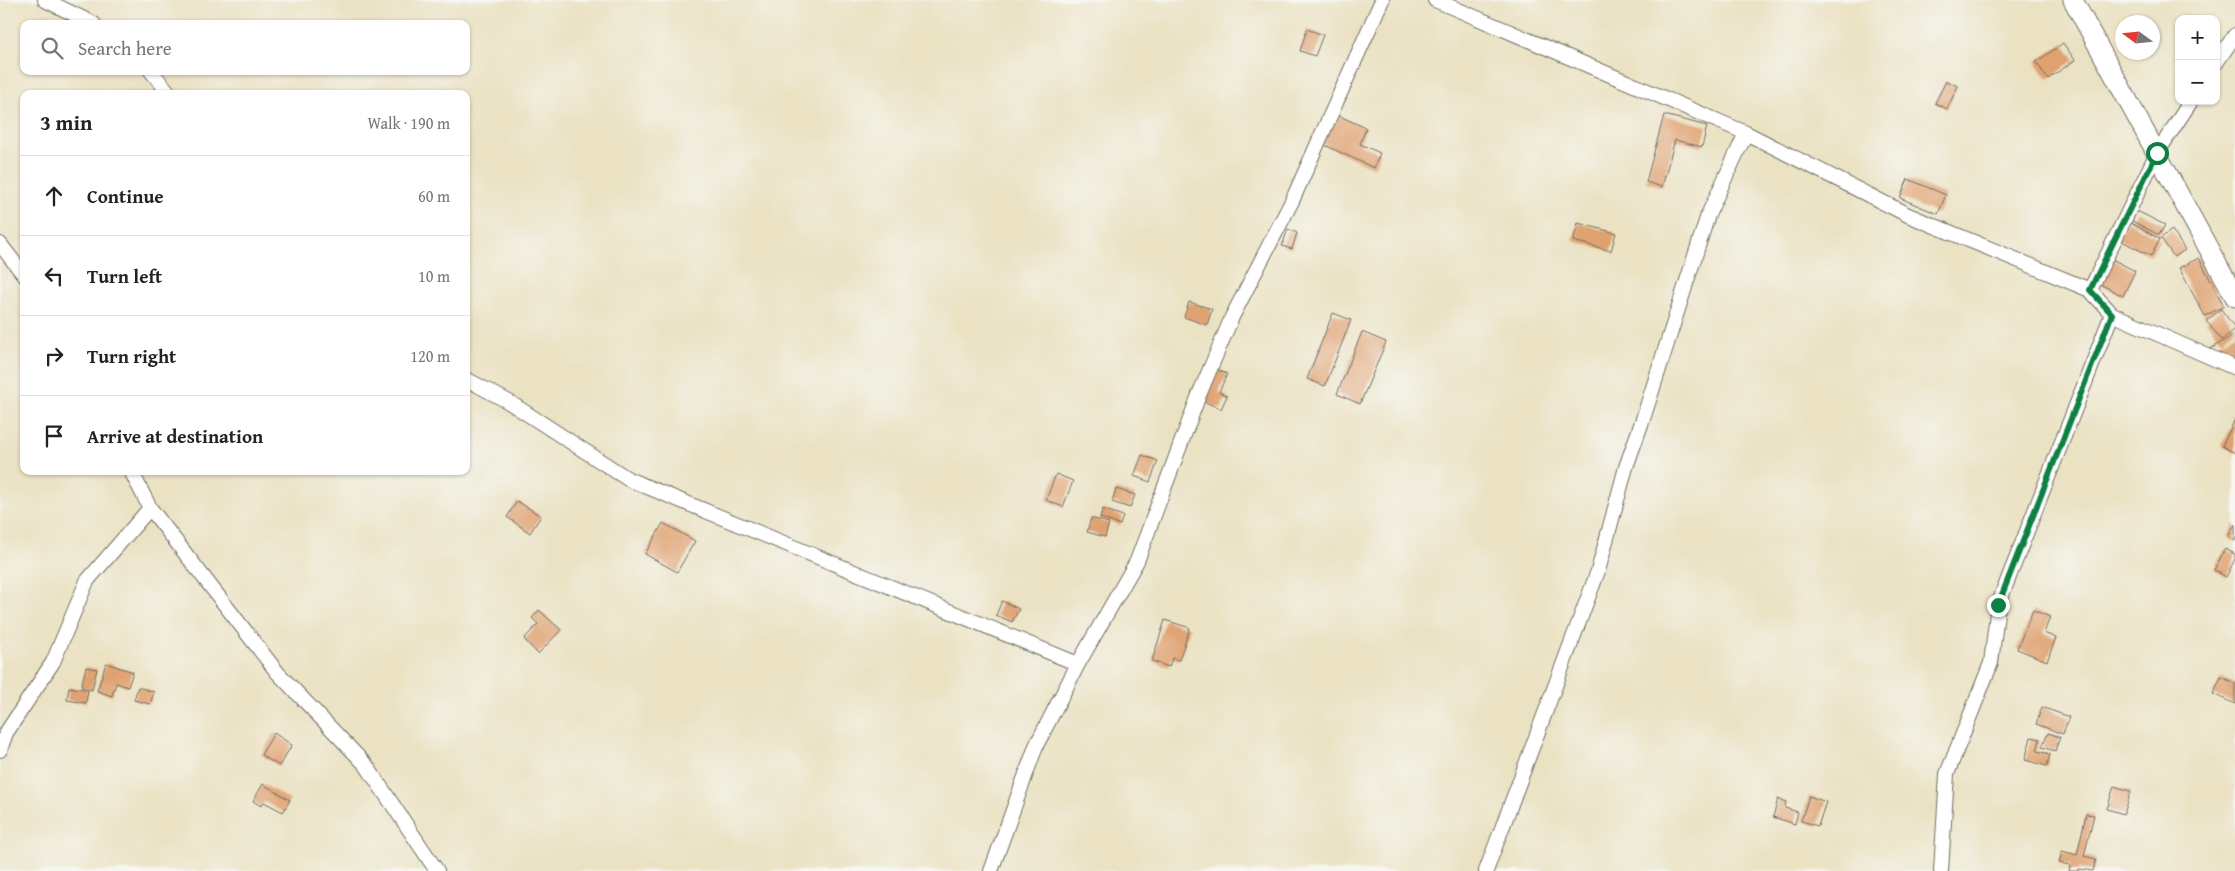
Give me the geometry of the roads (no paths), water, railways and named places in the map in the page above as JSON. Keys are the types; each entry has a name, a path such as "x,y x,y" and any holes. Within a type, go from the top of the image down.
{"main road":[{"path":"2073,0 2235,296"}],"street":[{"path":"45,0 86,20"},
{"path":"991,871 1036,746 1078,664 1137,561 1199,396 1232,317 1292,201 1382,0"},
{"path":"1435,0 1746,133 1908,214 2090,290 2112,314 2235,368"},
{"path":"2218,60 2235,35"},
{"path":"154,75 167,90"},
{"path":"2090,290 2157,153 2188,105"},
{"path":"1486,871 1598,571 1626,467 1708,215 1746,133"},
{"path":"0,244 20,270"},
{"path":"1940,871 1947,774 1991,663 1998,605 2112,314"},
{"path":"470,381 510,402 628,479 1078,664"},
{"path":"132,475 150,508 277,672 366,765 436,871"},
{"path":"0,750 6,733 53,662 87,581 150,508"}]}
